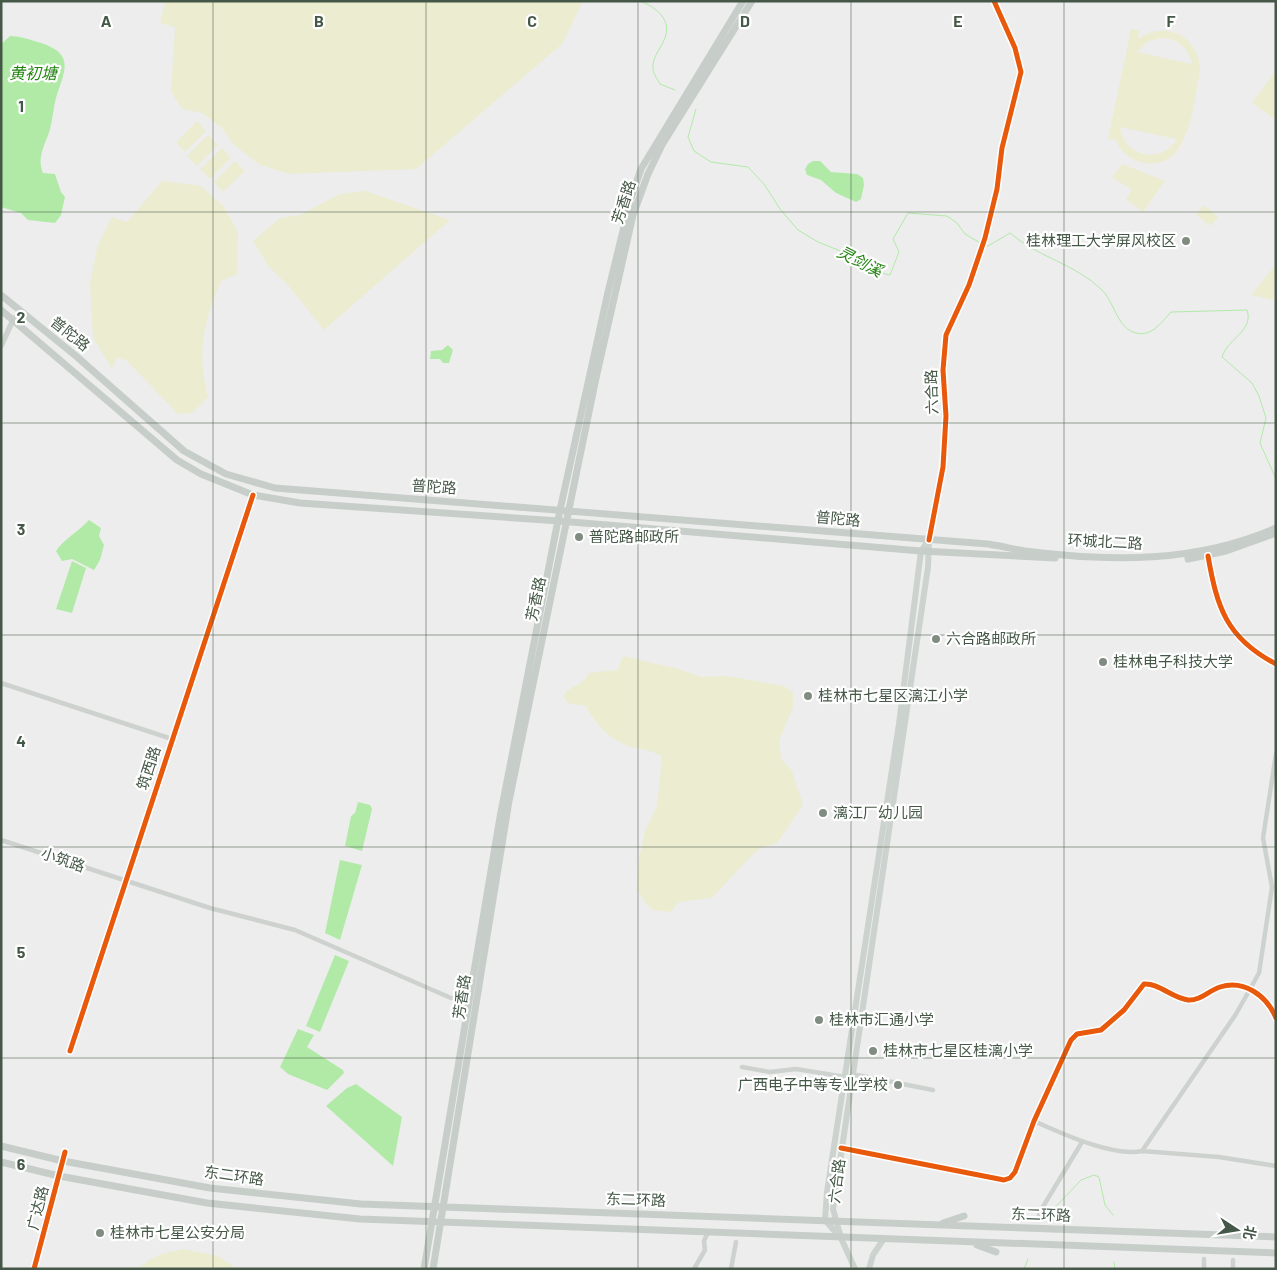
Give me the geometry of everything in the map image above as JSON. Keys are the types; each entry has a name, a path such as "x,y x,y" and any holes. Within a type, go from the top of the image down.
{"main road":[{"name":"芳香路","path":"424,1269 500,817 560,510 608,292 641,170 743,1"},
{"name":"芳香路","path":"433,1269 509,801 569,510 633,215 648,174 662,145 752,1"},
{"name":"普陀路","path":"1,295 83,362 184,451 226,474 267,486 301,492 569,510 929,540"},
{"name":"普陀路","path":"1,310 177,460 222,483 253,495 300,503 559,521 930,552"},
{"name":"环城北二路","path":"929,540 1000,546 1060,554 1150,558 1201,552 1246,540 1276,528"},
{"name":"环城北二路","path":"930,552 1121,562 1176,561 1208,556 1247,545 1276,533"},
{"path":"921,551 929,540"},
{"name":"六合路","path":"840,1238 826,1220 827,1192 848,1076 930,552 929,540"},
{"name":"六合路","path":"840,1238 833,1210 848,1076 899,724 921,551"},
{"name":"东二环路","path":"1,1146 63,1161 200,1186 258,1194 361,1204 1276,1237"},
{"name":"东二环路","path":"1,1162 60,1176 208,1203 255,1209 431,1223 1276,1253"},
{"path":"939,1225 964,1216"},
{"path":"840,1238 854,1269"},
{"path":"869,1269 872,1255 883,1240"},
{"path":"970,1243 996,1252"}],"street":[{"name":"六合路","path":"929,540 943,467 946,416 943,370 946,335 969,285 984,238 997,189 1002,148 1021,72 1015,48 994,1"},
{"path":"1,346 20,312"},
{"name":"筑西路","path":"70,1051 124,881 253,495"},
{"path":"1208,556 1213,588 1225,620 1244,642 1276,664"},
{"path":"1,683 172,739"},
{"path":"1142,1151 1214,1048 1251,990 1261,964 1272,887 1263,838 1276,754"},
{"name":"小筑路","path":"1,840 210,908 295,930 451,998"},
{"path":"841,1148 1004,1180 1010,1178 1015,1172 1034,1121 1071,1040 1077,1034 1101,1030 1124,1010 1144,984 1155,985 1175,997 1191,1000 1199,999 1231,984 1261,995 1276,1018"},
{"path":"742,1067 770,1072 802,1070 848,1076 857,1075 933,1090"},
{"path":"1034,1121 1082,1142 1127,1151 1219,1157 1276,1166"},
{"path":"1038,1219 1041,1210 1082,1142"},
{"name":"广达路","path":"34,1269 65,1152"},
{"path":"694,1269 705,1250 704,1241 708,1232"},
{"path":"731,1269 736,1242"},
{"path":"1204,1259 1204,1269"},
{"path":"1233,1260 1233,1269"}],"shaded area":[{"path":"165,1 583,1 562,44 416,169 289,174 260,165 234,145 222,128 202,113 182,109 171,92 175,27 160,23"},
{"path":"1131,29 1139,31 1138,39 1149,33 1170,31 1188,41 1195,49 1199,60 1200,72 1191,118 1179,147 1170,158 1157,163 1141,162 1126,154 1116,140 1108,139","holes":["1167,38 1181,45 1188,53 1192,64 1137,52 1147,42","1120,127 1176,139 1177,139 1162,152 1153,155 1144,154 1128,145"]},
{"path":"1276,70 1276,120 1252,103"},
{"path":"197,121 206,131 185,152 176,142"},
{"path":"208,135 218,145 197,166 187,156"},
{"path":"222,148 231,158 210,179 200,169"},
{"path":"235,161 245,171 223,192 214,182"},
{"path":"1122,164 1165,181 1143,212 1126,199 1132,190 1112,177"},
{"path":"162,181 201,186 223,206 238,232 237,274 221,281 206,324 203,366 208,397 192,413 178,414 126,360 117,358 112,369 93,338 90,283 98,244 112,217 127,222"},
{"path":"365,191 450,220 324,330 287,284 269,267 253,241 280,218 300,215 340,194"},
{"path":"1204,205 1218,217 1211,226 1196,215"},
{"path":"1276,264 1273,300 1251,295"},
{"path":"623,656 679,669 701,677 727,676 784,686 793,693 793,707 779,741 781,759 792,771 803,805 777,843 761,848 752,855 712,898 679,902 670,912 653,910 643,900 637,889 639,859 645,831 657,806 662,757 644,749 617,741 599,726 586,706 568,703 563,696 584,680 589,673 618,670"},
{"path":"183,1249 218,1256 237,1269 139,1269 144,1264 165,1253"}],"water":[{"name":"黄初塘","path":"10,36 26,38 52,47 63,58 65,65 51,125 41,156 43,173 55,174 61,192 65,197 61,215 55,223 28,220 21,213 1,207 1,44"},
{"path":"813,161 820,161 831,172 857,174 863,178 864,185 861,199 856,202 836,193 821,180 807,175 805,169"},
{"path":"448,345 453,350 449,363 443,363 440,359 430,359 431,351 442,350"},
{"path":"89,520 101,528 99,536 104,545 100,560 94,570 72,559 62,561 56,551"},
{"path":"72,561 86,568 72,613 56,609"},
{"path":"358,802 370,805 372,809 362,851 345,846 351,816 355,813"},
{"path":"340,860 362,865 340,940 325,933"},
{"path":"335,955 349,961 320,1032 306,1026"},
{"path":"298,1029 314,1035 307,1047 343,1070 344,1073 327,1090 288,1074 280,1067"},
{"path":"356,1084 402,1117 393,1166 326,1106 347,1088"}],"waterway":[{"name":"灵剑溪","path":"640,1 655,9 665,22 666,34 654,60 653,70 660,84 675,90"},
{"name":"灵剑溪","path":"696,109 688,137 694,151 711,162 748,167 764,184 780,209 798,230 818,242 848,254 872,271 890,275 899,252 893,239 908,213 947,216 957,223 965,234 982,244"},
{"name":"灵剑溪","path":"986,245 988,246 1010,233 1032,248 1069,267 1092,281 1102,290 1123,325 1139,334 1155,329 1171,312 1247,310 1247,324 1225,350 1222,357 1252,383 1259,396 1266,418 1260,443 1276,479"},
{"name":"灵剑溪","path":"1048,1215 1081,1180 1094,1175 1099,1177 1105,1205 1113,1215"},
{"name":"灵剑溪","path":"1024,1269 1028,1259"},
{"name":"灵剑溪","path":"1114,1262 1115,1269"}],"cycle path":[{"path":"929,540 943,467 946,416 943,370 946,335 969,285 985,238 997,189 1002,148 1021,72 1015,48 994,1"},
{"path":"70,1051 253,495"},
{"path":"1208,556 1220,606 1235,632 1259,654 1276,664"},
{"path":"841,1148 1004,1180 1010,1178 1015,1172 1034,1121 1071,1040 1077,1034 1101,1030 1124,1010 1144,984 1150,984 1176,997 1188,1000 1196,999 1220,987 1229,985 1246,987 1261,996 1276,1018"},
{"path":"34,1269 65,1152"}],"place":[{"name":"桂林理工大学屏风校区","path":"1186,241"},
{"name":"普陀路邮政所","path":"579,537"},
{"name":"六合路邮政所","path":"936,639"},
{"name":"桂林电子科技大学","path":"1103,662"},
{"name":"桂林市七星区漓江小学","path":"808,696"},
{"name":"漓江厂幼儿园","path":"823,813"},
{"name":"桂林市汇通小学","path":"819,1020"},
{"name":"桂林市七星区桂漓小学","path":"873,1051"},
{"name":"广西电子中等专业学校","path":"898,1085"},
{"name":"桂林市七星公安分局","path":"100,1233"}]}
